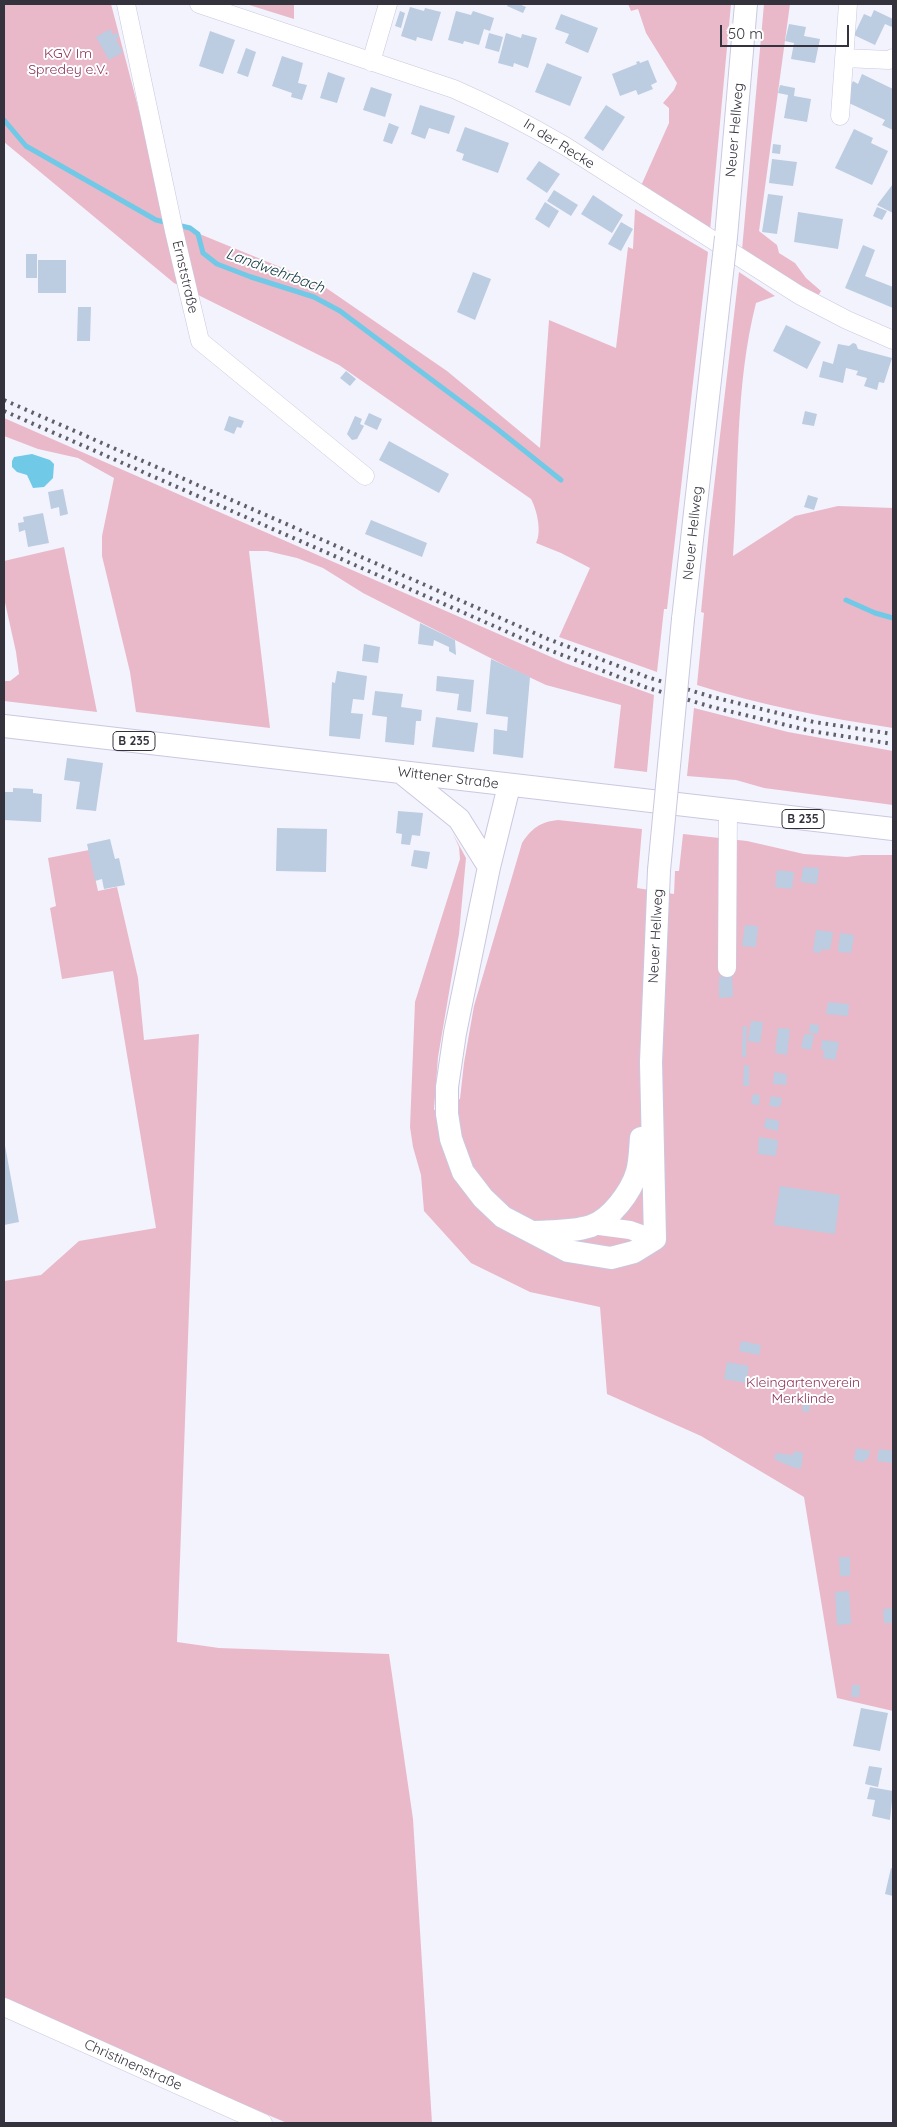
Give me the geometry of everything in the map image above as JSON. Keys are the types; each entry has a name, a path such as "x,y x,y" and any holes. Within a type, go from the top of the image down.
{"main road":[{"name":"Neuer Hellweg","path":"656,1239 651,1062 659,870 683,619 726,237 746,4"},
{"name":"Wittener Straße","path":"4,726 893,829"},
{"path":"402,773 459,819 489,867"},
{"path":"509,786 489,867 455,1033 447,1087 447,1114 451,1139 463,1172 483,1198 503,1217 568,1251 611,1258 634,1252 656,1239"},
{"name":"Neuer Hellweg","path":"532,1232 570,1230 592,1226 612,1212 626,1195 637,1172 651,1062"}],"street":[{"name":"Ernststraße","path":"126,4 174,231 200,341 365,476"},
{"name":"In der Recke","path":"199,4 454,89 527,123 799,296 893,340"},
{"path":"371,62 388,4"},
{"path":"840,116 848,4"},
{"path":"844,58 889,60 893,58"},
{"path":"727,968 728,811"},
{"path":"592,1226 630,1230 656,1239"},
{"name":"Christinenstraße","path":"4,2007 263,2123"}],"green space":[{"name":"KGV Im Spredey e.V.","path":"4,4 111,4 168,221 319,283 447,371 540,448 549,320 616,348 628,247 633,249 635,209 708,252 667,609 664,609 657,672 559,637 590,568 536,543 539,533 538,521 531,499 339,365 174,283 4,142"},
{"path":"246,4 294,4 294,19"},
{"path":"628,4 731,4 710,231 640,188 669,123 669,108 663,103 674,90 677,83 646,33 638,9 631,11"},
{"path":"764,4 790,4 759,231 777,245 779,253 795,263 806,278 821,291 818,296 742,250"},
{"path":"739,272 775,296 756,303 749,334 741,397 733,556 795,516 838,506 893,508 893,728 794,710 745,699 697,685 704,613 701,612 709,530"},
{"path":"4,418 565,663 654,695 647,772 614,768 621,705 546,685 363,593 323,568 297,558 267,551 249,551 270,728 136,712 130,672 102,556 102,536 114,478 78,458 38,449 4,436"},
{"path":"64,547 97,712 4,701 4,681 10,681 19,674 4,598 4,561"},
{"path":"694,708 788,732 893,751 893,805 764,788 736,780 687,776"},
{"name":"Kleingartenverein Merklinde","path":"558,820 642,829 637,888 674,894 675,871 679,871 683,834 747,841 804,854 847,857 893,855 893,1711 837,1698 804,1497 701,1436 607,1394 600,1307 530,1292 471,1263 424,1211 421,1175 413,1147 410,1127 415,1002 460,859 459,847 453,834 466,858 459,934 438,1057 434,1110 460,1099 474,1006 522,843 529,833 537,827 546,822"},
{"path":"89,850 98,891 117,887 138,978 144,1040 199,1034 177,1642 219,1648 389,1654 413,1819 432,2123 287,2123 4,2002 4,1281 41,1275 79,1241 156,1228 113,971 62,979 50,908 56,906 48,858"}],"water":[{"path":"32,454 50,460 54,464 53,478 44,487 33,488 27,475 17,472 12,467 14,457"}],"building":[{"path":"508,4 519,4 526,7 523,13 507,6"},
{"path":"410,7 424,11 425,8 441,12 432,41 417,37 416,41 401,36"},
{"path":"874,10 893,19 892,27 885,24 875,45 854,35 864,14 871,17"},
{"path":"400,11 405,13 401,28 395,26"},
{"path":"456,11 471,15 473,11 494,18 490,31 484,29 479,45 464,41 463,44 448,40"},
{"path":"561,14 598,28 588,53 565,43 569,34 555,29"},
{"path":"789,24 806,27 804,36 820,39 815,63 791,59 794,43 785,41"},
{"path":"110,29 113,35 117,33 119,36 116,40 123,52 109,60 96,37"},
{"path":"210,31 235,40 223,74 199,66"},
{"path":"489,33 503,37 499,52 485,48"},
{"path":"506,33 521,38 522,34 537,38 528,68 514,63 513,67 498,63"},
{"path":"246,48 256,52 248,77 237,73"},
{"path":"282,56 303,63 298,83 307,85 302,100 291,97 292,93 272,86"},
{"path":"648,60 657,82 651,85 653,89 638,95 636,90 620,96 612,74 637,64 636,62 639,61 640,63"},
{"path":"547,63 582,77 570,106 535,92"},
{"path":"328,72 345,78 337,103 320,98"},
{"path":"862,74 893,89 893,130 882,125 885,120 849,103 850,100 845,98 853,81 858,84"},
{"path":"780,85 795,88 794,96 811,99 807,122 784,118 788,95 778,93"},
{"path":"371,87 392,94 385,117 363,110"},
{"path":"420,105 455,116 449,134 429,128 425,139 411,134"},
{"path":"606,105 625,117 603,151 584,138"},
{"path":"389,123 399,127 392,144 383,141"},
{"path":"465,127 509,143 498,173 462,160 464,154 456,151"},
{"path":"854,129 873,138 871,143 888,151 872,185 835,168"},
{"path":"773,144 781,145 780,154 772,153"},
{"path":"772,159 797,162 793,186 769,183"},
{"path":"539,161 560,174 547,193 526,179"},
{"path":"893,184 893,213 877,205"},
{"path":"554,190 578,205 571,216 547,201"},
{"path":"768,194 783,196 777,234 762,232"},
{"path":"593,195 623,215 612,233 581,214"},
{"path":"545,202 559,211 549,228 535,219"},
{"path":"877,207 887,211 882,220 873,216"},
{"path":"798,212 843,219 838,249 794,242"},
{"path":"621,222 633,229 621,251 608,244"},
{"path":"863,245 875,250 865,276 893,287 893,308 845,288"},
{"path":"26,254 37,254 37,278 26,278"},
{"path":"38,260 66,260 66,293 38,293"},
{"path":"473,272 491,279 475,320 457,312"},
{"path":"78,307 91,307 90,341 77,341"},
{"path":"786,325 821,342 807,369 773,351"},
{"path":"853,343 856,344 858,349 892,358 884,383 879,382 877,390 864,386 867,378 856,375 858,371 846,368 843,383 819,377 823,361 833,364 838,344 849,346"},
{"path":"346,371 356,379 350,386 340,378"},
{"path":"805,411 817,414 814,426 802,424"},
{"path":"369,413 382,419 377,430 364,424"},
{"path":"229,416 244,421 241,428 237,427 234,434 224,430"},
{"path":"355,416 362,419 360,424 364,426 357,439 352,440 347,434"},
{"path":"389,441 449,474 439,493 379,460"},
{"path":"63,489 68,514 60,516 59,507 51,509 48,492"},
{"path":"808,495 818,498 814,510 804,507"},
{"path":"43,513 49,543 28,547 25,530 19,532 18,523 24,522 23,517"},
{"path":"371,520 427,543 422,557 365,534"},
{"path":"420,623 455,640 456,655 449,651 449,647 434,640 433,646 418,644"},
{"path":"364,644 380,647 378,663 362,661"},
{"path":"491,659 530,677 523,758 493,754 494,729 507,731 508,717 486,714"},
{"path":"337,671 367,676 364,700 353,699 351,713 363,714 360,739 329,736 332,682 335,683"},
{"path":"437,676 474,680 471,712 457,710 459,694 436,691"},
{"path":"375,691 403,694 401,707 422,710 421,721 416,721 414,745 385,742 387,717 372,715"},
{"path":"436,717 478,723 474,752 432,747"},
{"path":"67,758 103,763 96,811 76,809 80,782 64,780"},
{"path":"13,788 33,789 33,793 42,794 41,822 4,820 4,792 13,792"},
{"path":"398,811 423,813 420,836 412,835 410,845 401,844 402,834 396,833"},
{"path":"277,828 327,829 326,872 276,871"},
{"path":"110,839 115,859 119,858 125,885 104,889 102,879 95,881 87,844"},
{"path":"414,850 430,852 427,869 411,866"},
{"path":"803,867 819,868 817,884 801,882"},
{"path":"777,870 794,872 792,889 775,887"},
{"path":"745,925 758,926 756,947 742,946"},
{"path":"816,930 833,932 830,950 821,949 821,953 813,952"},
{"path":"840,933 854,935 851,953 838,952"},
{"path":"732,976 733,997 719,998 719,977"},
{"path":"828,1002 849,1004 848,1016 826,1014"},
{"path":"751,1021 763,1022 760,1043 748,1041"},
{"path":"810,1024 819,1025 818,1034 809,1033"},
{"path":"743,1026 747,1026 746,1057 742,1057"},
{"path":"778,1028 790,1029 787,1055 775,1053"},
{"path":"804,1034 814,1035 811,1050 801,1048"},
{"path":"822,1040 839,1042 835,1060 823,1058 824,1050 821,1050"},
{"path":"744,1065 749,1066 749,1086 743,1086"},
{"path":"774,1072 787,1074 786,1085 773,1084"},
{"path":"753,1094 760,1095 759,1105 751,1104"},
{"path":"771,1096 782,1098 780,1107 769,1106"},
{"path":"766,1118 779,1121 778,1131 764,1128"},
{"path":"759,1137 778,1140 776,1156 758,1154"},
{"path":"4,1140 19,1222 4,1225"},
{"path":"780,1186 840,1195 835,1234 774,1225"},
{"path":"741,1341 761,1345 759,1355 739,1351"},
{"path":"727,1362 749,1366 746,1383 724,1379"},
{"path":"804,1395 811,1396 809,1412 802,1411"},
{"path":"856,1448 870,1451 868,1459 865,1459 864,1462 854,1460"},
{"path":"879,1449 893,1451 893,1463 877,1461"},
{"path":"794,1451 803,1453 801,1469 774,1459 776,1453 793,1455"},
{"path":"839,1557 850,1557 850,1576 840,1576"},
{"path":"849,1591 851,1624 837,1625 835,1592"},
{"path":"893,1608 893,1623 884,1623 883,1609"},
{"path":"852,1685 860,1685 859,1697 851,1697"},
{"path":"861,1708 888,1713 880,1751 853,1746"},
{"path":"869,1766 882,1768 878,1787 865,1784"},
{"path":"870,1787 893,1791 890,1820 872,1816 875,1800 867,1799"},
{"path":"891,1868 893,1869 893,1896 885,1894"}],"waterway":[{"name":"Landwehrbach","path":"4,120 26,146 156,220 190,228 198,234 203,253 217,264 314,297 340,311 496,428 561,480"},
{"name":"Landwehrbach","path":"846,600 875,613 893,618"}],"railway":[{"path":"4,400 548,639 647,677 709,696 814,722 893,734"},
{"path":"4,411 544,648 645,687 712,707 811,731 893,744"}]}
